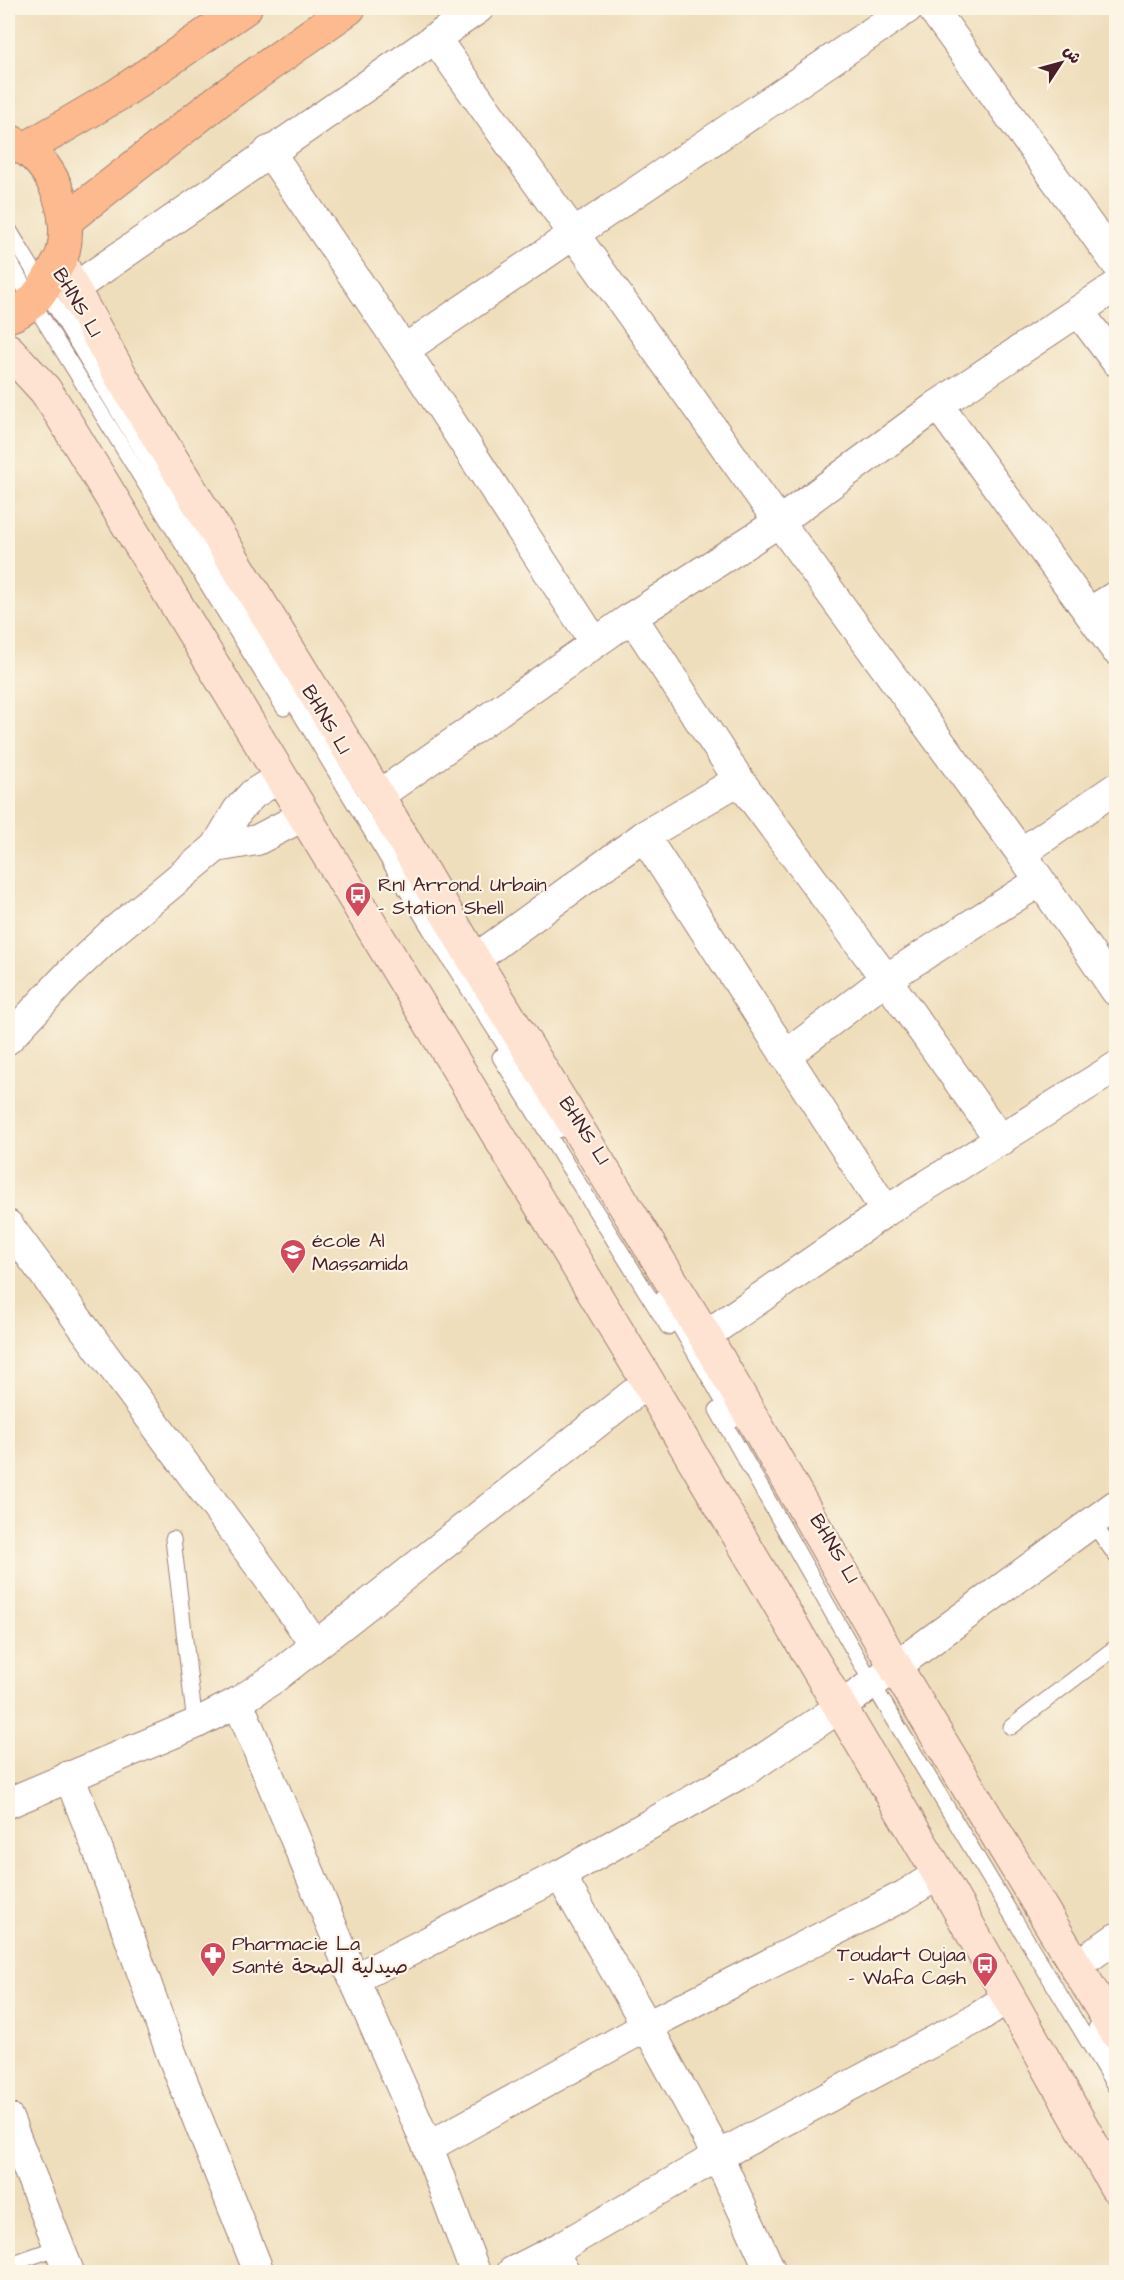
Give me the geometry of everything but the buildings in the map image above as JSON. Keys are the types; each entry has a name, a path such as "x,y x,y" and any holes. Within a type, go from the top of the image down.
{"highway":[{"path":"43,291 64,250 65,221 61,201 52,181 41,164 16,144 119,94 245,8"},
{"path":"65,221 218,101 349,8"}],"street":[{"path":"479,8 269,151 43,291 122,378 378,796 474,960 705,1336 884,1674 1076,1966 1116,2032"},
{"path":"404,350 908,8"},
{"path":"932,8 1116,263"},
{"path":"435,38 779,522 1021,853 1116,991"},
{"path":"269,151 404,350 595,643"},
{"path":"378,796 595,643 779,522 938,405 1116,286"},
{"path":"1079,312 1116,361"},
{"path":"8,350 45,390 62,417 648,1382 939,1874 1116,2187"},
{"path":"938,405 1116,650"},
{"path":"1090,612 1116,596"},
{"path":"632,618 739,780 886,979 1001,1141"},
{"path":"8,1038 112,933 216,847 238,810 253,794 279,777"},
{"path":"474,960 644,836 739,780"},
{"path":"1021,853 1116,788"},
{"path":"216,847 257,840 303,816"},
{"path":"644,836 886,1210"},
{"path":"785,1056 886,979 1040,881"},
{"path":"705,1336 886,1210 1001,1141 1116,1067"},
{"path":"8,1225 270,1580 315,1645"},
{"path":"8,1803 195,1724 238,1702 273,1679 648,1382"},
{"path":"354,1979 560,1875 748,1769 839,1708 1116,1505"},
{"path":"238,1702 354,1979 428,2147 475,2272"},
{"path":"69,1776 172,2055 259,2272"},
{"path":"428,2147 647,2026 905,1894 939,1874"},
{"path":"560,1875 647,2026 718,2156 771,2272"},
{"path":"1076,1966 1116,1938"},
{"path":"512,2272 566,2260 718,2156 977,2018 1009,1997"},
{"path":"8,2118 64,2260"}],"lane":[{"name":"BHNS L1","path":"8,228 43,291 687,1358 884,1674 1116,2062"},
{"name":"BHNS L1","path":"8,258 43,291"},
{"path":"1092,1522 1116,1556"},
{"path":"173,1539 195,1724"},
{"path":"1011,1727 1116,1647"},
{"name":"BHNS L1","path":"884,1674 1116,2088"},
{"path":"8,2265 64,2260"}],"place":[{"name":"Rn1 Arrond. Urbain - Station Shell","path":"358,918"},
{"name":"école Al Massamida","path":"293,1275"},
{"name":"Pharmacie La Santé صيدلية الصحة","path":"213,1978"},
{"name":"Toudart Oujaa - Wafa Cash","path":"985,1988"}]}
